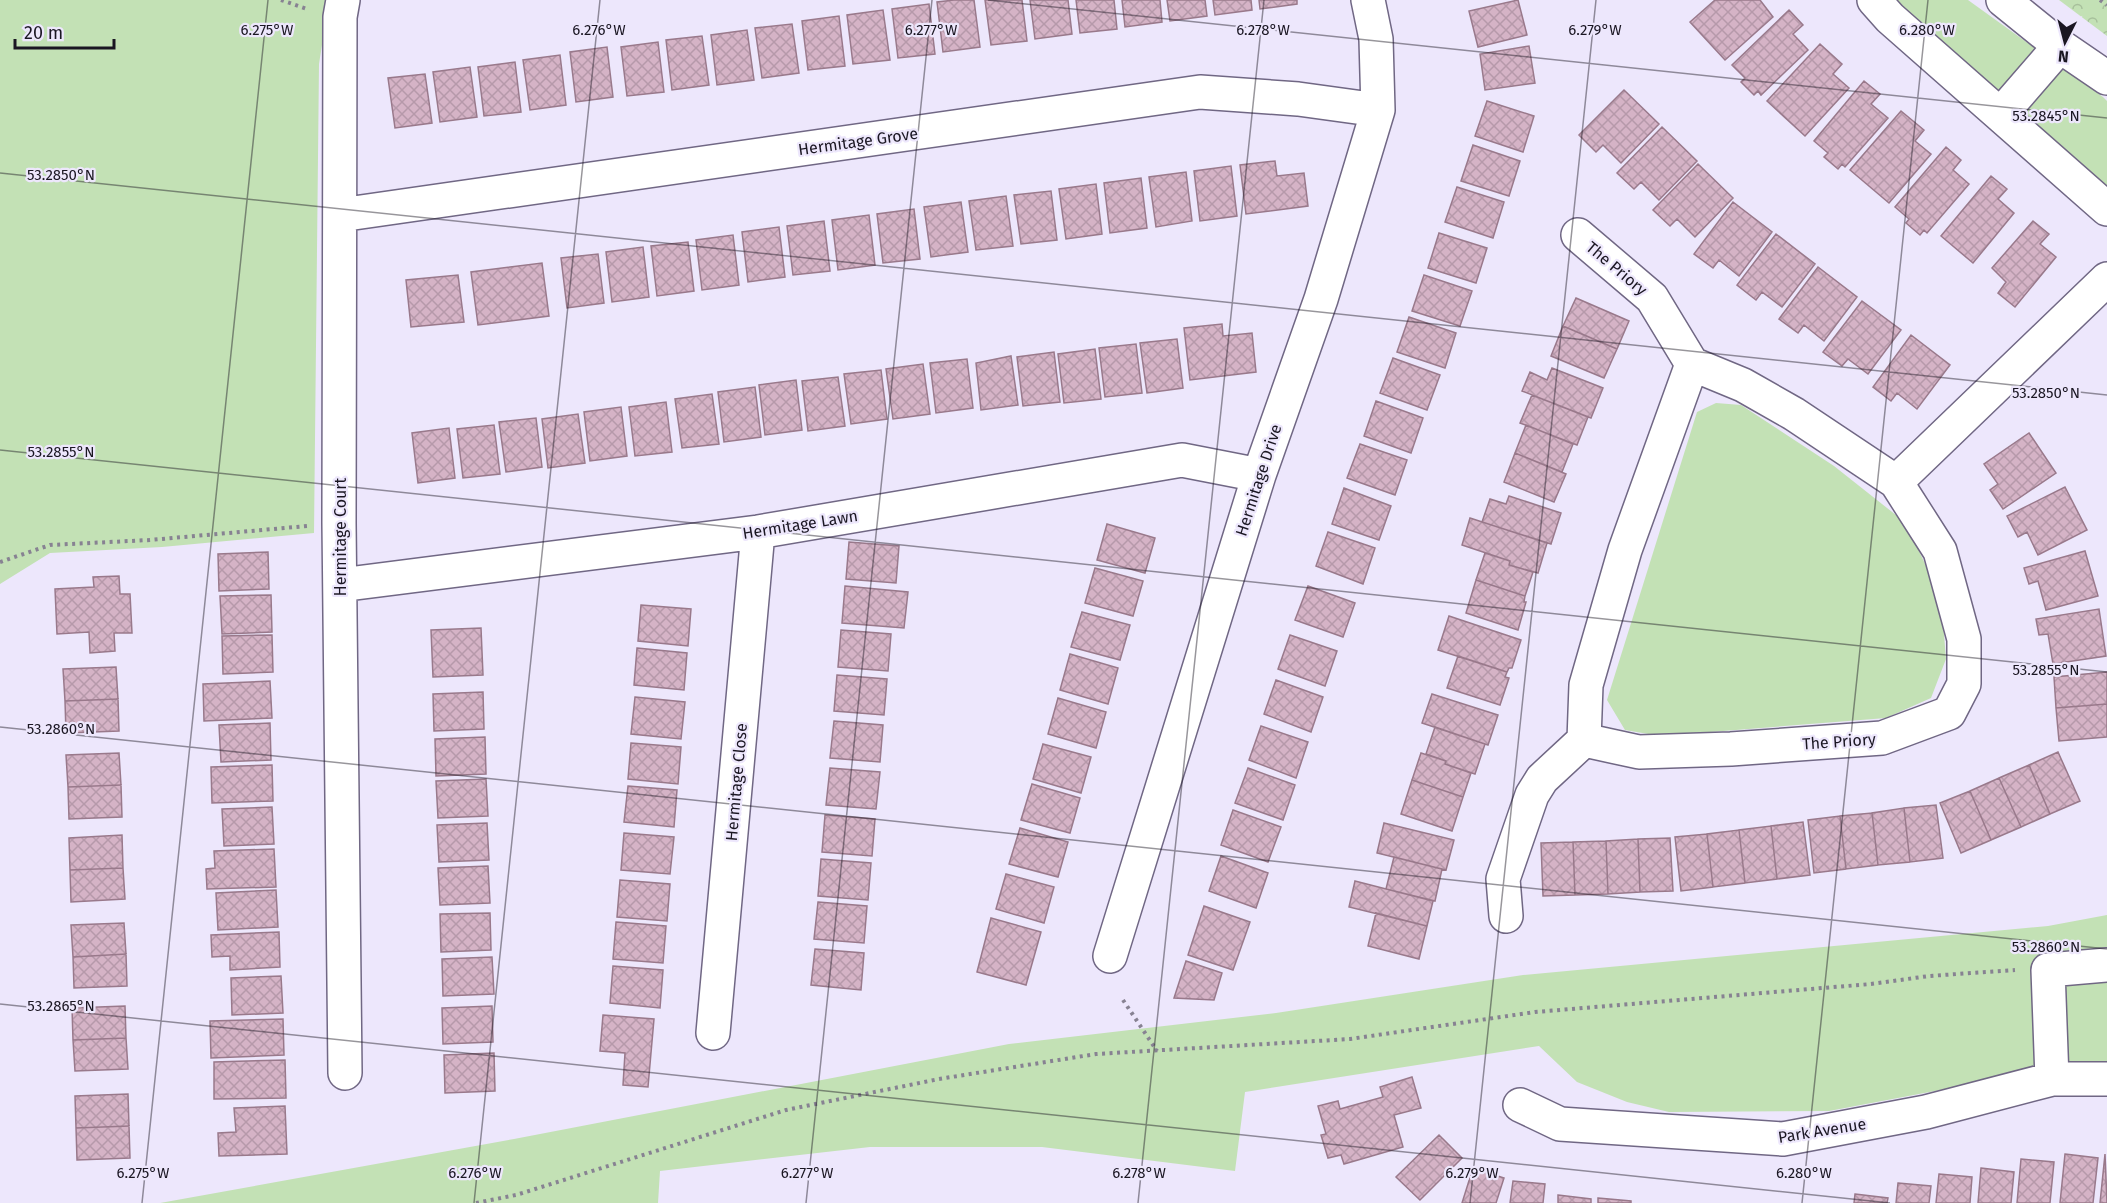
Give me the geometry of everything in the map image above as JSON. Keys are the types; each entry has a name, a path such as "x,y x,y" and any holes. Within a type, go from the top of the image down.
{"street":[{"name":"Hermitage Court","path":"343,0 340,17 340,585 345,1073"},
{"name":"Hermitage Drive","path":"1110,956 1259,475 1321,299 1378,110 1376,39 1368,0"},
{"path":"1874,0 1890,18 2107,209"},
{"path":"2003,0 2060,46 2107,78"},
{"path":"2001,114 2060,46"},
{"name":"Hermitage Grove","path":"340,215 1200,92 1298,99 1378,110"},
{"name":"The Priory","path":"1578,235 1652,298 1692,364 1743,385 1794,414 1896,482 1940,550 1964,639 1964,684 1949,713 1882,738 1639,752 1584,740"},
{"path":"1896,482 2107,279"},
{"path":"1506,916 1503,879 1532,795 1542,779 1584,740 1586,685 1625,550 1692,364"},
{"name":"Hermitage Lawn","path":"340,585 758,532 1182,460 1259,475"},
{"name":"Hermitage Close","path":"713,1033 758,532"},
{"path":"2052,1079 2048,970 2107,965"},
{"name":"Park Avenue","path":"1520,1105 1560,1124 1783,1138 1926,1112 2052,1079 2107,1078"}],"path":[{"path":"281,0 312,11"},
{"path":"2100,0 2107,5"},
{"path":"0,562 51,545 150,540 314,525"},
{"path":"476,1203 527,1192 786,1110 939,1079 1096,1054 1350,1039 1535,1012 1872,984 1929,975 1997,970"},
{"path":"1123,1000 1157,1051"}],"green space":[{"path":"0,0 329,0 319,64 314,533 162,547 50,553 0,584"},
{"path":"1882,0 1968,0 2103,97 2107,101 2107,195"},
{"path":"2059,0 2107,0 2107,36"},
{"path":"1716,403 1741,405 1834,466 1906,523 1933,581 1943,622 1946,659 1931,698 1886,718 1660,736 1625,730 1607,700 1697,412"},
{"path":"2107,915 2107,1073 2025,1074 1829,1111 1669,1112 1627,1102 1577,1082 1539,1046 1245,1092 1235,1171 1042,1147 870,1147 660,1171 658,1203 160,1203 514,1139 1009,1044 1276,1013 1523,975 2048,926"}],"building":[{"path":"974,0 980,47 943,52 937,2"},
{"path":"985,0 1022,0 1027,41 991,45"},
{"path":"1030,0 1068,0 1072,34 1035,39"},
{"path":"1076,0 1114,0 1117,29 1080,33"},
{"path":"1122,0 1160,0 1162,22 1125,27"},
{"path":"1167,0 1205,0 1207,16 1170,21"},
{"path":"1213,0 1251,0 1252,10 1215,15"},
{"path":"1259,0 1297,0 1297,4 1260,9"},
{"path":"1518,0 1527,35 1478,47 1469,11"},
{"path":"1715,0 1760,0 1773,17 1725,60 1690,22"},
{"path":"929,4 935,54 898,58 892,9"},
{"path":"883,10 890,60 853,64 847,15"},
{"path":"1789,10 1803,25 1793,34 1808,50 1761,95 1758,91 1754,95 1741,82 1745,78 1732,65"},
{"path":"839,16 845,66 808,70 802,21"},
{"path":"792,24 799,73 762,78 755,28"},
{"path":"747,30 754,80 717,85 711,35"},
{"path":"702,36 709,85 672,90 666,40"},
{"path":"658,42 664,92 627,96 621,47"},
{"path":"1820,44 1842,64 1833,74 1849,88 1805,136 1767,101"},
{"path":"1529,46 1535,83 1485,90 1480,54"},
{"path":"607,47 613,97 576,102 570,52"},
{"path":"560,55 566,105 530,110 523,60"},
{"path":"515,62 521,112 484,116 478,67"},
{"path":"470,67 477,117 440,122 433,72"},
{"path":"425,74 432,123 395,128 388,78"},
{"path":"1864,81 1880,94 1871,104 1888,118 1845,167 1842,164 1838,169 1824,157 1828,153 1814,141"},
{"path":"1624,90 1659,124 1621,163 1603,145 1596,152 1579,135"},
{"path":"1487,101 1534,116 1523,152 1475,136"},
{"path":"1901,111 1924,130 1915,141 1931,154 1889,203 1850,170"},
{"path":"1662,127 1697,161 1659,200 1641,182 1634,189 1617,173"},
{"path":"1473,145 1520,161 1509,196 1461,181"},
{"path":"1946,147 1961,160 1953,170 1969,184 1927,233 1924,230 1920,235 1906,223 1909,219 1895,207"},
{"path":"1275,161 1277,176 1304,173 1308,206 1246,214 1240,165"},
{"path":"1698,164 1733,198 1695,237 1677,219 1670,226 1653,210"},
{"path":"1231,166 1237,216 1200,221 1194,171"},
{"path":"1186,172 1192,221 1156,227 1149,177"},
{"path":"1991,176 2007,189 1998,199 2014,213 1973,263 1941,236"},
{"path":"1141,178 1147,228 1110,233 1104,183"},
{"path":"1096,184 1102,234 1066,239 1059,189"},
{"path":"1457,187 1504,202 1493,238 1445,222"},
{"path":"1051,191 1057,240 1021,244 1014,195"},
{"path":"1006,196 1013,246 976,250 969,201"},
{"path":"961,202 968,252 931,257 924,207"},
{"path":"1733,202 1772,232 1739,276 1719,260 1713,268 1694,254"},
{"path":"914,209 920,259 883,263 877,214"},
{"path":"869,215 875,265 838,270 832,220"},
{"path":"824,221 830,271 793,275 787,226"},
{"path":"2033,221 2049,234 2040,244 2056,257 2015,307 1998,293 2006,282 1992,268"},
{"path":"779,227 785,277 748,282 742,232"},
{"path":"1439,233 1487,248 1476,283 1428,268"},
{"path":"1776,234 1815,264 1782,307 1762,292 1756,300 1737,285"},
{"path":"733,235 739,285 702,290 696,240"},
{"path":"688,242 694,291 657,296 651,246"},
{"path":"643,247 649,297 612,302 606,252"},
{"path":"598,254 604,303 567,308 561,258"},
{"path":"542,263 549,316 478,325 471,272"},
{"path":"1818,267 1857,297 1824,341 1804,325 1798,333 1779,319"},
{"path":"458,275 464,322 411,327 406,280"},
{"path":"1424,275 1472,291 1460,326 1412,311"},
{"path":"1576,298 1629,321 1617,349 1563,326"},
{"path":"1862,301 1901,330 1868,374 1848,359 1842,366 1823,352"},
{"path":"1409,317 1456,333 1445,368 1397,352"},
{"path":"1222,324 1223,336 1252,333 1256,372 1190,380 1184,328"},
{"path":"1563,326 1617,349 1604,378 1551,356"},
{"path":"1911,335 1950,365 1917,409 1897,393 1891,401 1873,387"},
{"path":"1177,339 1183,388 1147,393 1140,343"},
{"path":"1136,344 1142,393 1105,397 1099,348"},
{"path":"1095,349 1101,399 1064,403 1058,354"},
{"path":"1054,352 1060,402 1023,406 1017,357"},
{"path":"1011,356 1018,405 981,410 976,363"},
{"path":"1393,358 1440,375 1427,410 1380,393"},
{"path":"967,359 973,408 936,413 930,363"},
{"path":"923,364 930,414 893,419 886,369"},
{"path":"1552,368 1603,388 1591,418 1522,391 1530,372 1547,380"},
{"path":"881,370 887,419 851,424 844,374"},
{"path":"838,377 845,426 808,431 802,381"},
{"path":"796,380 802,430 765,435 759,385"},
{"path":"755,387 761,437 724,442 718,392"},
{"path":"712,394 719,444 682,448 675,399"},
{"path":"1532,395 1588,417 1577,445 1520,423"},
{"path":"1376,401 1423,418 1411,453 1364,436"},
{"path":"666,402 672,452 635,456 629,407"},
{"path":"621,407 627,456 590,461 584,412"},
{"path":"578,414 585,463 548,468 542,419"},
{"path":"536,418 542,467 506,472 499,422"},
{"path":"494,425 500,474 463,478 457,429"},
{"path":"1526,425 1573,444 1562,472 1515,453"},
{"path":"449,428 455,478 418,483 412,433"},
{"path":"2029,433 2056,473 2003,509 1990,490 1998,484 1984,464"},
{"path":"1360,444 1407,460 1395,495 1347,478"},
{"path":"1515,453 1566,474 1554,502 1504,482"},
{"path":"2065,487 2087,530 2038,555 2027,532 2018,537 2007,516"},
{"path":"1344,488 1391,506 1379,540 1332,524"},
{"path":"1509,496 1561,513 1551,544 1482,522 1490,499 1506,504"},
{"path":"1470,518 1547,543 1538,573 1509,565 1510,561 1462,545"},
{"path":"1107,524 1155,538 1145,573 1097,560"},
{"path":"1328,532 1375,548 1363,584 1316,566"},
{"path":"849,542 899,546 896,583 846,579"},
{"path":"2085,551 2098,596 2046,610 2038,581 2029,584 2024,568"},
{"path":"268,552 269,589 219,591 218,554"},
{"path":"1485,553 1510,561 1509,565 1533,572 1525,596 1476,580"},
{"path":"1095,568 1143,581 1133,616 1085,603"},
{"path":"119,576 120,594 130,594 132,633 114,633 115,651 90,653 89,632 57,634 55,589 94,587 93,577"},
{"path":"1476,580 1525,596 1524,602 1526,602 1518,630 1466,613"},
{"path":"845,586 908,592 904,628 842,623"},
{"path":"1308,586 1355,603 1343,637 1295,620"},
{"path":"271,595 272,632 222,634 220,596"},
{"path":"641,605 691,609 688,646 638,641"},
{"path":"2099,609 2106,656 2053,664 2048,634 2039,635 2036,619"},
{"path":"1082,612 1130,625 1120,660 1071,647"},
{"path":"1449,616 1521,640 1512,668 1509,668 1507,672 1438,650"},
{"path":"481,628 483,675 433,677 431,630"},
{"path":"841,630 891,634 888,671 838,667"},
{"path":"272,635 273,672 223,674 222,636"},
{"path":"1290,635 1337,651 1325,686 1278,669"},
{"path":"637,648 687,653 684,690 634,685"},
{"path":"1070,654 1118,668 1108,704 1060,690"},
{"path":"1458,656 1507,672 1505,677 1509,678 1500,705 1447,688"},
{"path":"116,667 118,699 65,701 63,669"},
{"path":"2107,672 2107,704 2056,708 2054,677"},
{"path":"837,675 887,679 884,715 834,711"},
{"path":"1276,680 1323,697 1311,732 1264,714"},
{"path":"270,681 272,718 204,721 203,684"},
{"path":"483,692 484,729 434,731 433,694"},
{"path":"1432,694 1498,715 1488,745 1422,723"},
{"path":"635,697 685,702 681,739 631,734"},
{"path":"1058,698 1106,712 1096,748 1048,734"},
{"path":"118,699 119,731 66,733 65,701"},
{"path":"2107,704 2107,737 2059,741 2056,708"},
{"path":"834,721 883,725 880,762 830,758"},
{"path":"270,723 271,760 221,762 219,725"},
{"path":"1261,726 1308,742 1296,778 1249,760"},
{"path":"1435,727 1485,744 1475,774 1445,764 1446,761 1426,754"},
{"path":"485,737 486,774 436,776 435,739"},
{"path":"631,743 681,747 678,784 628,779"},
{"path":"1043,744 1091,757 1081,793 1033,779"},
{"path":"2058,752 2080,801 2050,814 2029,765"},
{"path":"119,753 121,785 68,787 66,755"},
{"path":"1421,753 1446,761 1445,764 1471,773 1463,797 1412,780"},
{"path":"272,765 273,801 212,803 211,767"},
{"path":"2029,765 2050,814 2021,827 1999,778"},
{"path":"830,768 880,772 876,809 826,805"},
{"path":"1248,768 1295,785 1283,820 1235,803"},
{"path":"1999,778 2021,827 1991,840 1970,791"},
{"path":"486,779 488,816 438,818 436,781"},
{"path":"1412,780 1463,797 1452,831 1401,814"},
{"path":"1032,784 1080,798 1070,833 1021,820"},
{"path":"121,785 122,817 69,819 68,787"},
{"path":"628,786 677,790 674,827 624,822"},
{"path":"1970,791 1991,840 1961,853 1940,803"},
{"path":"1936,805 1943,858 1910,862 1904,808"},
{"path":"272,807 274,844 224,846 222,809"},
{"path":"1904,808 1910,862 1878,865 1872,813"},
{"path":"1233,810 1281,827 1268,862 1221,845"},
{"path":"1872,813 1878,865 1846,869 1840,816"},
{"path":"825,815 875,819 872,856 822,852"},
{"path":"1840,816 1846,869 1814,873 1808,820"},
{"path":"1803,822 1810,875 1777,879 1771,826"},
{"path":"487,823 489,860 439,862 437,825"},
{"path":"1384,823 1454,840 1446,870 1377,853"},
{"path":"1771,826 1777,879 1745,883 1739,830"},
{"path":"1020,828 1068,842 1058,877 1009,864"},
{"path":"1739,830 1745,883 1713,887 1707,834"},
{"path":"624,833 674,837 670,874 621,870"},
{"path":"1707,834 1713,887 1681,891 1675,837"},
{"path":"122,835 123,868 70,870 69,838"},
{"path":"1670,838 1673,891 1640,892 1638,839"},
{"path":"1638,839 1640,892 1608,894 1606,841"},
{"path":"1606,841 1608,894 1575,895 1573,842"},
{"path":"1573,842 1575,895 1543,896 1541,843"},
{"path":"274,849 276,887 207,889 206,869 215,868 214,851"},
{"path":"1221,856 1268,873 1256,908 1209,891"},
{"path":"1394,857 1442,869 1435,901 1386,889"},
{"path":"821,859 871,863 868,900 818,896"},
{"path":"488,866 490,903 440,905 438,868"},
{"path":"123,868 125,899 71,902 70,870"},
{"path":"1006,874 1054,887 1044,923 996,909"},
{"path":"620,880 670,884 667,921 617,917"},
{"path":"1355,881 1433,901 1427,926 1349,907"},
{"path":"276,890 278,927 218,930 216,893"},
{"path":"818,902 867,906 864,943 814,939"},
{"path":"1204,906 1250,922 1233,970 1188,955"},
{"path":"490,913 491,950 441,952 440,914"},
{"path":"1376,913 1427,926 1419,959 1368,946"},
{"path":"991,918 1041,932 1026,985 977,972"},
{"path":"616,922 666,926 663,963 613,959"},
{"path":"124,923 126,954 73,957 71,925"},
{"path":"279,932 280,967 230,970 230,956 212,957 211,935"},
{"path":"815,949 864,953 861,990 811,985"},
{"path":"126,954 127,986 74,988 73,957"},
{"path":"492,957 494,994 443,996 442,959"},
{"path":"1186,961 1222,973 1214,1000 1174,998"},
{"path":"613,966 663,970 660,1008 610,1003"},
{"path":"281,976 283,1013 232,1015 231,978"},
{"path":"125,1006 126,1038 73,1040 72,1008"},
{"path":"492,1006 493,1042 443,1044 442,1008"},
{"path":"603,1015 654,1019 648,1087 623,1085 625,1053 600,1051"},
{"path":"283,1019 284,1055 211,1058 210,1021"},
{"path":"126,1038 128,1069 75,1071 73,1040"},
{"path":"494,1053 495,1091 445,1093 444,1055"},
{"path":"285,1060 286,1098 214,1099 214,1062"},
{"path":"1412,1077 1421,1108 1394,1115 1403,1147 1344,1164 1341,1155 1328,1158 1321,1135 1326,1134 1318,1106 1338,1101 1340,1109 1383,1097 1380,1087"},
{"path":"128,1094 129,1126 76,1128 75,1096"},
{"path":"285,1106 287,1154 219,1156 218,1133 236,1132 234,1108"},
{"path":"129,1126 130,1158 77,1160 76,1128"},
{"path":"1439,1135 1462,1158 1420,1200 1396,1177"},
{"path":"2065,1154 2098,1158 2093,1203 2060,1203"},
{"path":"2105,1154 2107,1203 2100,1203"},
{"path":"2021,1159 2054,1162 2050,1203 2017,1203"},
{"path":"1473,1168 1504,1178 1496,1203 1462,1203"},
{"path":"1981,1168 2014,1172 2011,1203 1978,1203"},
{"path":"1939,1174 1972,1177 1970,1203 1936,1203"},
{"path":"1513,1181 1545,1184 1543,1203 1510,1203"},
{"path":"1898,1183 1931,1186 1929,1203 1896,1203"},
{"path":"1855,1194 1888,1198 1887,1203 1854,1203"},
{"path":"1558,1195 1591,1199 1591,1203 1558,1203"},
{"path":"1598,1198 1631,1201 1631,1203 1598,1203"}]}
